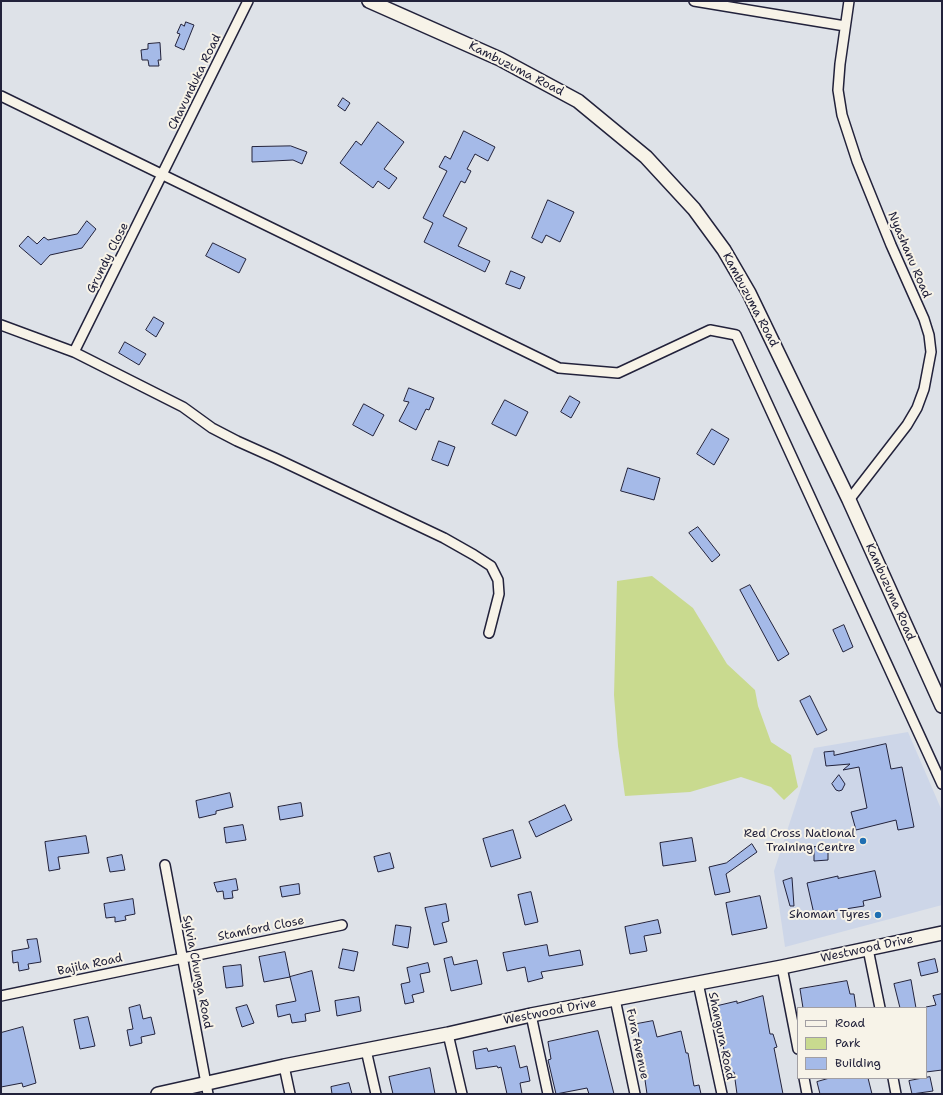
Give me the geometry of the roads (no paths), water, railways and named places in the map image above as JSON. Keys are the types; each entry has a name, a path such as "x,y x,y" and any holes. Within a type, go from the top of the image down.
{"main road":[{"name":"Kambuzuma Road","path":"369,1 500,59 578,101 646,157 675,186 694,209 740,277 849,500 892,599 942,706"},
{"name":"Westwood Drive","path":"158,1094 207,1088 284,1066 448,1034 531,1015 782,967 942,933"}],"street":[{"name":"Chavunduka Road","path":"164,174 248,1"},
{"path":"694,1 845,26"},
{"name":"Nyashanu Road","path":"849,1 838,90 842,115 865,182 924,319 929,335 931,352 924,389 917,408 907,425 849,500"},
{"path":"1,96 164,174 559,368 618,373 710,330 736,335 942,784"},
{"name":"Grundy Close","path":"74,352 164,174"},
{"path":"1,325 74,352 182,407 212,428 237,442 275,458 444,538 474,555 491,566 498,580 499,594 489,633"},
{"name":"Sylvia Chunga Road","path":"165,865 184,957 207,1088"},
{"name":"Stamford Close","path":"184,957 342,925"},
{"path":"868,949 880,1007"},
{"name":"Bajila Road","path":"1,996 184,957"},
{"path":"782,967 797,1044"},
{"name":"Shangura Road","path":"698,983 722,1094"},
{"name":"Fura Avenue","path":"615,999 635,1094"},
{"path":"531,1015 548,1094"},
{"path":"448,1034 462,1094"},
{"path":"366,1050 376,1094"},
{"path":"284,1066 290,1094"},
{"path":"804,1079 807,1094"},
{"path":"893,1079 896,1094"}],"place":[{"name":"Red Cross National Training Centre","path":"863,841"},
{"name":"Shoman Tyres","path":"878,915"}]}
